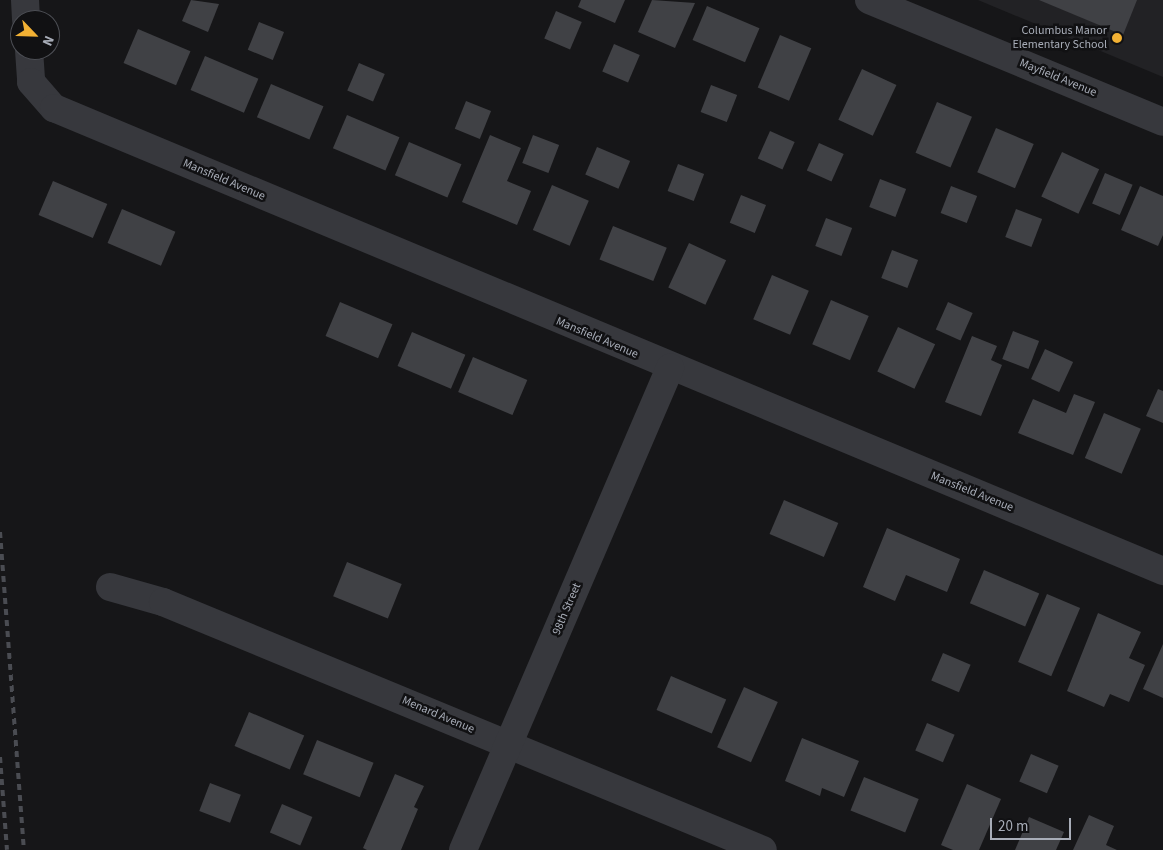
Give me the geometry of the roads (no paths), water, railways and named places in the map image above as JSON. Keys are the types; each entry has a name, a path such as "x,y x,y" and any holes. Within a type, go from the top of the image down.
{"street":[{"name":"Mayfield Avenue","path":"869,0 1163,122"},
{"name":"Mansfield Avenue","path":"30,60 32,82 38,93 63,112 670,368 1163,571"},
{"name":"98th Street","path":"463,850 670,368"},
{"name":"Menard Avenue","path":"110,587 163,602 763,850"}],"railway":[{"path":"0,532 24,850"},
{"path":"0,757 7,850"}],"place":[{"name":"Columbus Manor Elementary School","path":"1117,38"}]}
